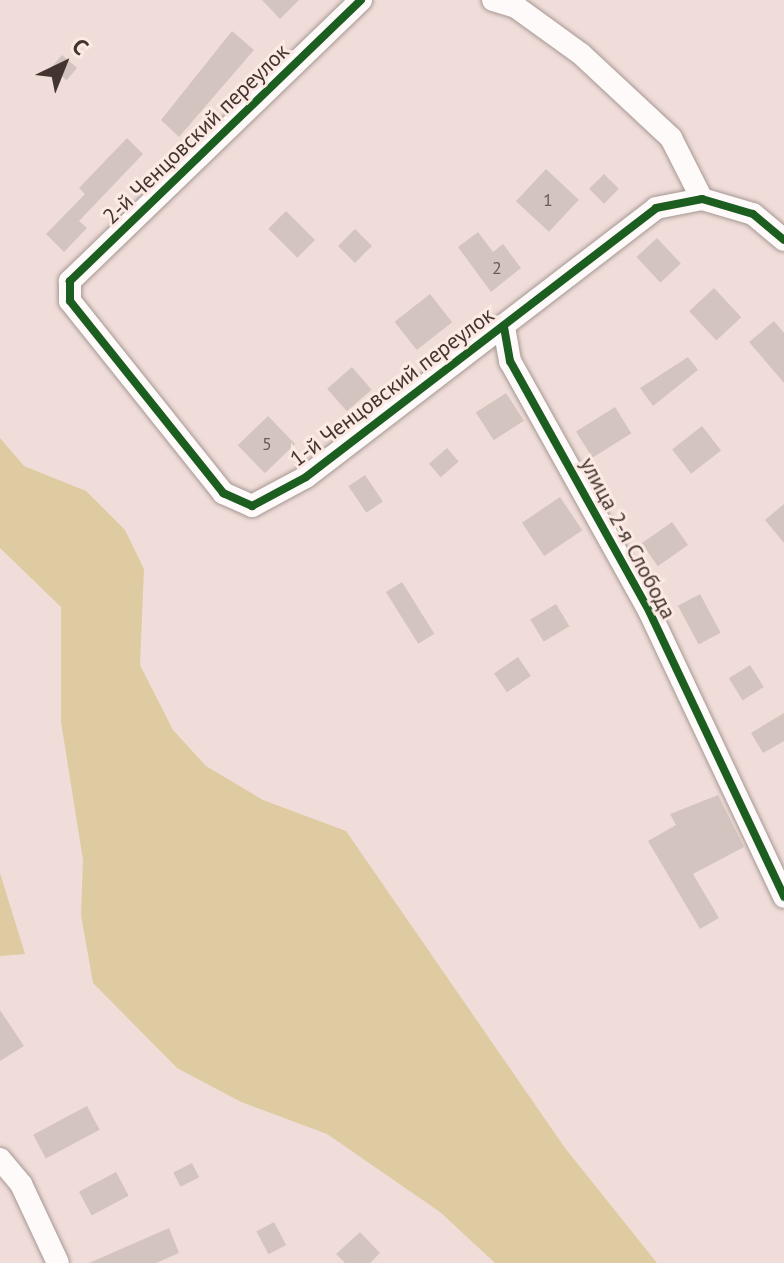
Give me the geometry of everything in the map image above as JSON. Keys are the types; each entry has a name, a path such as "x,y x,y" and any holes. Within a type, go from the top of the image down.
{"street":[{"name":"2-й Ченцовский переулок","path":"70,301 70,281 361,0"},
{"path":"493,0 516,7 581,54 671,138 702,199 753,214 784,240"},
{"name":"1-й Ченцовский переулок","path":"70,301 223,493 252,506 306,477 656,208 702,199"},
{"name":"улица 2-я Слобода","path":"504,327 510,361 650,613 784,897"},
{"path":"0,1159 21,1184 58,1263"}],"shaded area":[{"path":"0,438 24,466 86,491 125,530 144,569 140,665 173,730 206,766 263,800 346,831 565,1148 657,1263 495,1263 440,1212 327,1134 241,1102 177,1068 93,983 81,915 83,860 61,722 61,607 0,548"},
{"path":"0,873 25,954 0,956"}],"building":[{"path":"262,0 299,0 280,19"},
{"path":"232,31 254,50 179,137 161,120"},
{"path":"62,55 77,68 67,80 52,67"},
{"path":"127,138 143,154 79,221 87,228 64,252 46,234 85,194 79,188"},
{"path":"546,169 579,200 549,232 516,201"},
{"path":"604,174 619,189 604,204 589,189"},
{"path":"286,211 315,240 297,258 268,229"},
{"path":"355,229 372,246 355,263 338,246"},
{"path":"478,232 493,252 503,244 521,268 491,292 458,247"},
{"path":"657,238 681,264 660,283 637,257"},
{"path":"714,288 741,317 716,340 689,311"},
{"path":"430,294 452,322 417,350 395,322"},
{"path":"774,321 784,333 784,383 749,342"},
{"path":"688,357 698,370 653,406 640,388"},
{"path":"352,367 372,390 347,411 327,389"},
{"path":"506,393 524,421 494,440 476,413"},
{"path":"615,407 631,433 592,458 576,431"},
{"path":"268,416 295,444 265,473 238,445"},
{"path":"702,426 721,450 691,474 672,449"},
{"path":"447,448 459,462 441,477 429,464"},
{"path":"365,475 383,502 366,513 348,486"},
{"path":"560,497 582,530 544,556 522,523"},
{"path":"784,504 784,543 765,520"},
{"path":"672,522 688,545 658,566 642,543"},
{"path":"402,582 434,634 418,644 386,592"},
{"path":"700,594 721,633 699,645 678,606"},
{"path":"556,604 569,626 544,642 530,619"},
{"path":"518,657 531,676 507,692 494,673"},
{"path":"750,665 764,687 743,700 729,678"},
{"path":"784,713 784,741 763,753 751,733"},
{"path":"718,795 744,847 693,874 719,918 700,929 648,841 676,825 670,814"},
{"path":"0,1010 24,1046 0,1061"},
{"path":"87,1106 100,1130 46,1158 33,1135"},
{"path":"192,1163 199,1177 181,1187 173,1173"},
{"path":"116,1172 129,1196 92,1216 79,1192"},
{"path":"274,1222 286,1245 269,1254 256,1231"},
{"path":"169,1228 179,1253 156,1263 89,1263"},
{"path":"360,1232 380,1253 370,1263 345,1263 336,1254"}],"cycle path":[{"path":"361,0 70,281 70,301 223,493 252,506 306,477 656,208 702,199 753,214 784,240"},
{"path":"504,327 510,361 650,613 784,897"}]}
